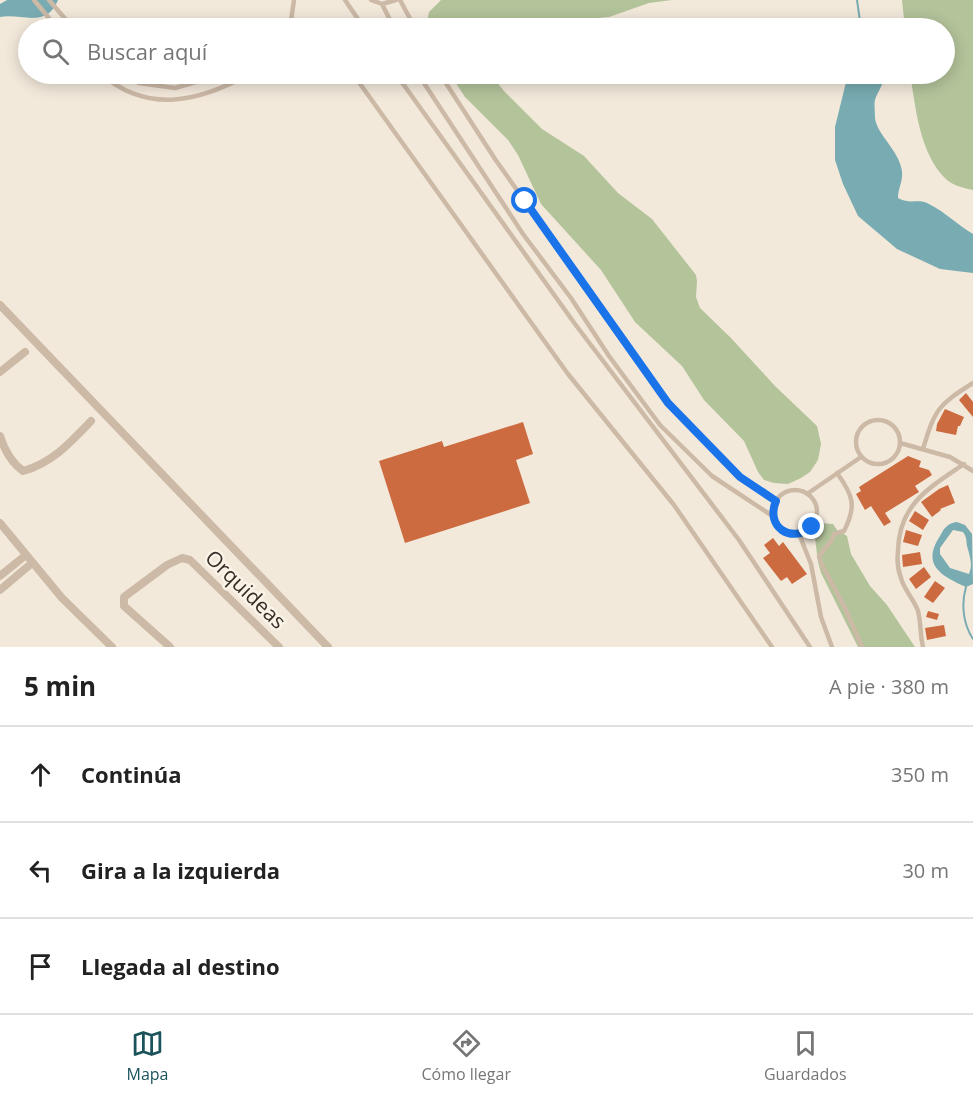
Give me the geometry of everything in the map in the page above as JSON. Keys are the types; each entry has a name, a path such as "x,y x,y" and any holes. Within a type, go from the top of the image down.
{"street":[{"path":"0,305 328,647"},
{"path":"0,372 25,352"},
{"path":"0,436 17,467 23,471 41,465 62,451 91,421"},
{"path":"0,523 86,624 112,647"},
{"path":"0,576 26,555"},
{"name":"Orquideas","path":"170,647 124,606 124,597 167,565 182,558 190,560 205,572 279,647"},
{"path":"0,590 32,563"}],"lane":[{"path":"34,0 48,18"},
{"path":"49,0 64,18"},
{"path":"291,18 294,0"},
{"path":"345,0 357,18"},
{"path":"371,0 382,4 398,0 410,18"},
{"path":"382,4 389,18"},
{"path":"117,84 134,95 176,101 231,84"},
{"path":"146,84 175,88 189,84"},
{"path":"360,84 568,374 674,505 772,647"},
{"path":"403,84 575,324 739,540 810,647"},
{"path":"425,84 523,234 660,425 712,476 774,517"},
{"path":"446,84 495,159 668,403 740,477 776,501"},
{"path":"923,449 933,419 944,402 973,383"},
{"path":"881,420 888,422 898,432 900,443 897,454 885,463 870,463 861,457 855,446 855,439 857,432 867,422 881,420"},
{"path":"900,443 950,457 970,467"},
{"path":"807,494 861,457"},
{"path":"924,647 920,637 919,614 901,579 897,558 902,522 911,505 934,484 970,467"},
{"path":"837,473 851,495 853,506 844,531 834,534 819,556 862,647"},
{"path":"794,490 807,494 816,505 817,513 812,527 800,534 785,532 779,527 774,517 773,507 776,501 787,492 794,490"},
{"path":"800,534 811,564 821,617 832,647"}],"green space":[{"path":"441,0 672,0 649,3 609,17 598,18 428,18 429,12"},
{"path":"902,0 973,0 973,190 947,180 930,157 920,130 911,84 955,84 955,18 904,18"},
{"path":"498,84 542,129 584,156 618,193 652,219 696,275 696,297 700,308 817,426 821,444 818,460 810,472 788,484 764,480 744,441 704,400 682,366 635,322 601,270 541,204 518,155 508,140 465,97 457,85"},
{"path":"820,523 833,524 837,530 847,536 851,554 870,586 887,605 915,647 858,647 821,573 814,530"}],"water":[{"path":"7,0 58,0 53,9 40,17 0,17 0,4"},
{"path":"846,84 882,84 875,100 875,118 900,163 902,175 898,198 929,204 973,234 973,273 940,269 897,249 858,216 835,160 835,127"},
{"path":"954,523 965,525 972,534 973,584 966,587 942,574 933,562 935,546 945,528","holes":["953,530 963,532 971,560 969,574 950,568 940,554 940,548"]}],"building":[{"path":"966,393 973,402 973,417 959,400"},
{"path":"945,409 964,417 958,426 956,435 936,431"},
{"path":"523,422 533,454 516,460 530,503 405,543 379,461 442,441 444,447"},
{"path":"908,456 921,461 919,467 929,470 932,475 915,486 919,492 885,513 891,522 884,526 871,506 865,510 856,494 861,491 859,487"},
{"path":"948,485 955,503 940,509 932,517 921,502"},
{"path":"915,511 929,520 923,530 909,521"},
{"path":"906,530 922,535 918,546 903,542"},
{"path":"773,538 779,546 783,542 807,574 792,584 787,577 781,581 763,558 770,553 764,545"},
{"path":"920,552 922,564 903,567 902,555"},
{"path":"924,567 931,577 916,589 909,579"},
{"path":"935,581 945,588 933,603 924,597"},
{"path":"928,611 939,614 937,620 926,617"},
{"path":"944,625 946,636 927,640 925,628"}],"waterway":[{"path":"857,0 860,18"},
{"path":"966,587 964,614 973,639"}],"route":[{"path":"525,201 668,403 740,477 776,501 773,514 779,527 792,534 800,534 812,527"}]}
